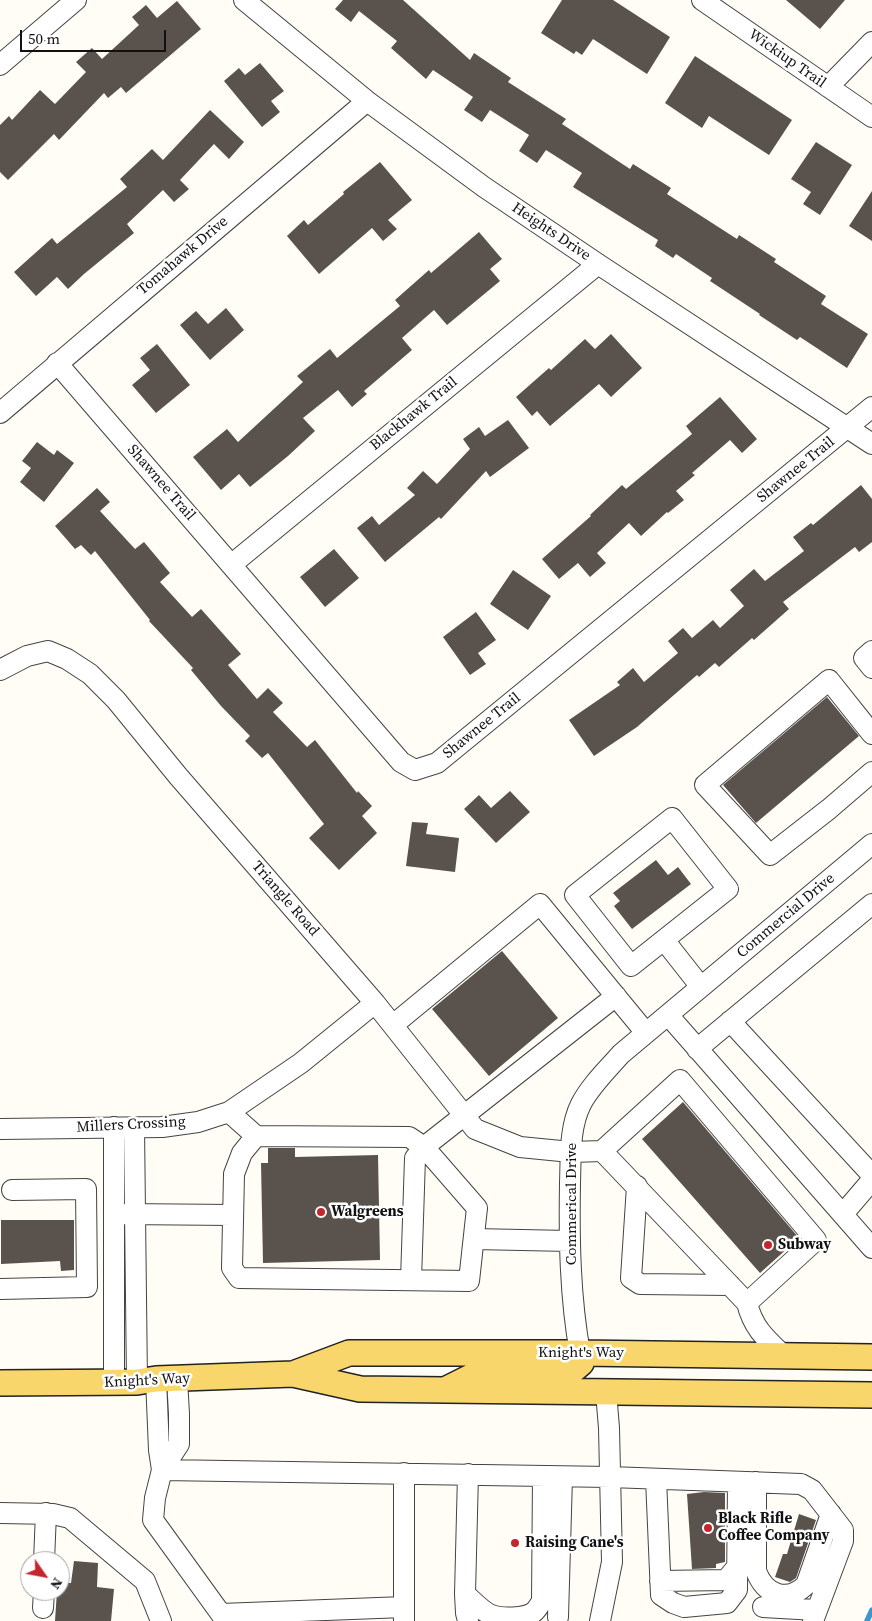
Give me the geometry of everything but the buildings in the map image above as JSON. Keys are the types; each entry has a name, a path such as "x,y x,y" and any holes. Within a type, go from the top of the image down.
{"main road":[{"name":"Knight's Way","path":"293,1374 349,1353 580,1353 872,1357"},
{"path":"443,1391 478,1373 539,1373 574,1369 581,1363 580,1353"},
{"name":"Knight's Way","path":"0,1383 146,1381 293,1374 360,1390 872,1395"}],"street":[{"path":"0,64 76,0"},
{"name":"Heights Drive","path":"244,0 367,101 484,187 872,444"},
{"name":"Wickiup Trail","path":"702,0 872,117"},
{"path":"828,87 872,42"},
{"name":"Tomahawk Drive","path":"0,413 367,101"},
{"name":"Blackhawk Trail","path":"231,565 598,264"},
{"name":"Shawnee Trail","path":"57,363 401,762 415,770 437,763 872,408"},
{"name":"Triangle Road","path":"0,670 28,656 48,651 67,659 90,674 116,700 178,776 375,1003 476,1128 520,1147 571,1152 602,1151"},
{"path":"872,651 864,658 872,668"},
{"path":"872,734 828,680 705,785 770,856 872,772"},
{"path":"672,818 728,889 664,940 631,966 575,895 672,818"},
{"name":"Commercial Drive","path":"701,987 872,844"},
{"path":"393,1025 540,904 646,1033"},
{"path":"697,1049 872,904"},
{"path":"664,940 701,987"},
{"name":"Commerical Drive","path":"580,1353 576,1328 569,1241 571,1152 573,1130 580,1105 602,1075 621,1054 701,987"},
{"path":"411,1280 415,1158 424,1147 616,996"},
{"name":"Millers Crossing","path":"0,1129 162,1127 198,1122 229,1112 301,1063 375,1003"},
{"path":"668,1015 872,1248"},
{"path":"730,1021 872,1175"},
{"path":"747,1303 816,1240 680,1080 602,1151 747,1303 750,1316 759,1331 784,1356"},
{"path":"229,1112 256,1136 408,1137 424,1147 477,1208 470,1281 239,1278 232,1268 234,1174 242,1153 256,1136"},
{"path":"134,1127 135,1214 146,1381"},
{"path":"114,1128 114,1214 146,1381 179,1414 179,1444 162,1470 155,1498 153,1520 224,1618 404,1614 404,1473"},
{"path":"843,1214 872,1180"},
{"path":"637,1186 632,1278 640,1284 730,1285"},
{"path":"0,1289 87,1287 86,1189 12,1190"},
{"path":"87,1213 233,1215"},
{"path":"474,1239 569,1241"},
{"path":"600,1621 612,1562 606,1392"},
{"path":"162,1470 610,1477 801,1484 812,1490 843,1530 843,1541 815,1615 763,1607"},
{"path":"468,1474 465,1594 468,1621"},
{"path":"465,1594 479,1608 491,1615 506,1618 523,1616 534,1612 542,1601 552,1477"},
{"path":"552,1477 560,1620"},
{"path":"656,1479 661,1595 673,1603 684,1607 727,1603 737,1590 737,1567 747,1482"},
{"path":"747,1482 756,1571 760,1581 769,1590 780,1595 799,1592 806,1584 831,1514"},
{"path":"0,1512 53,1514 70,1518 145,1581 161,1621"},
{"path":"44,1551 46,1514"},
{"path":"660,1581 726,1580 737,1567"}],"waterway":[{"path":"867,1621 872,1610"}],"place":[{"name":"Walgreens","path":"321,1212"},
{"name":"Subway","path":"768,1245"},
{"name":"Black Rifle Coffee Company","path":"708,1528"},
{"name":"Raising Cane's","path":"515,1543"}]}
